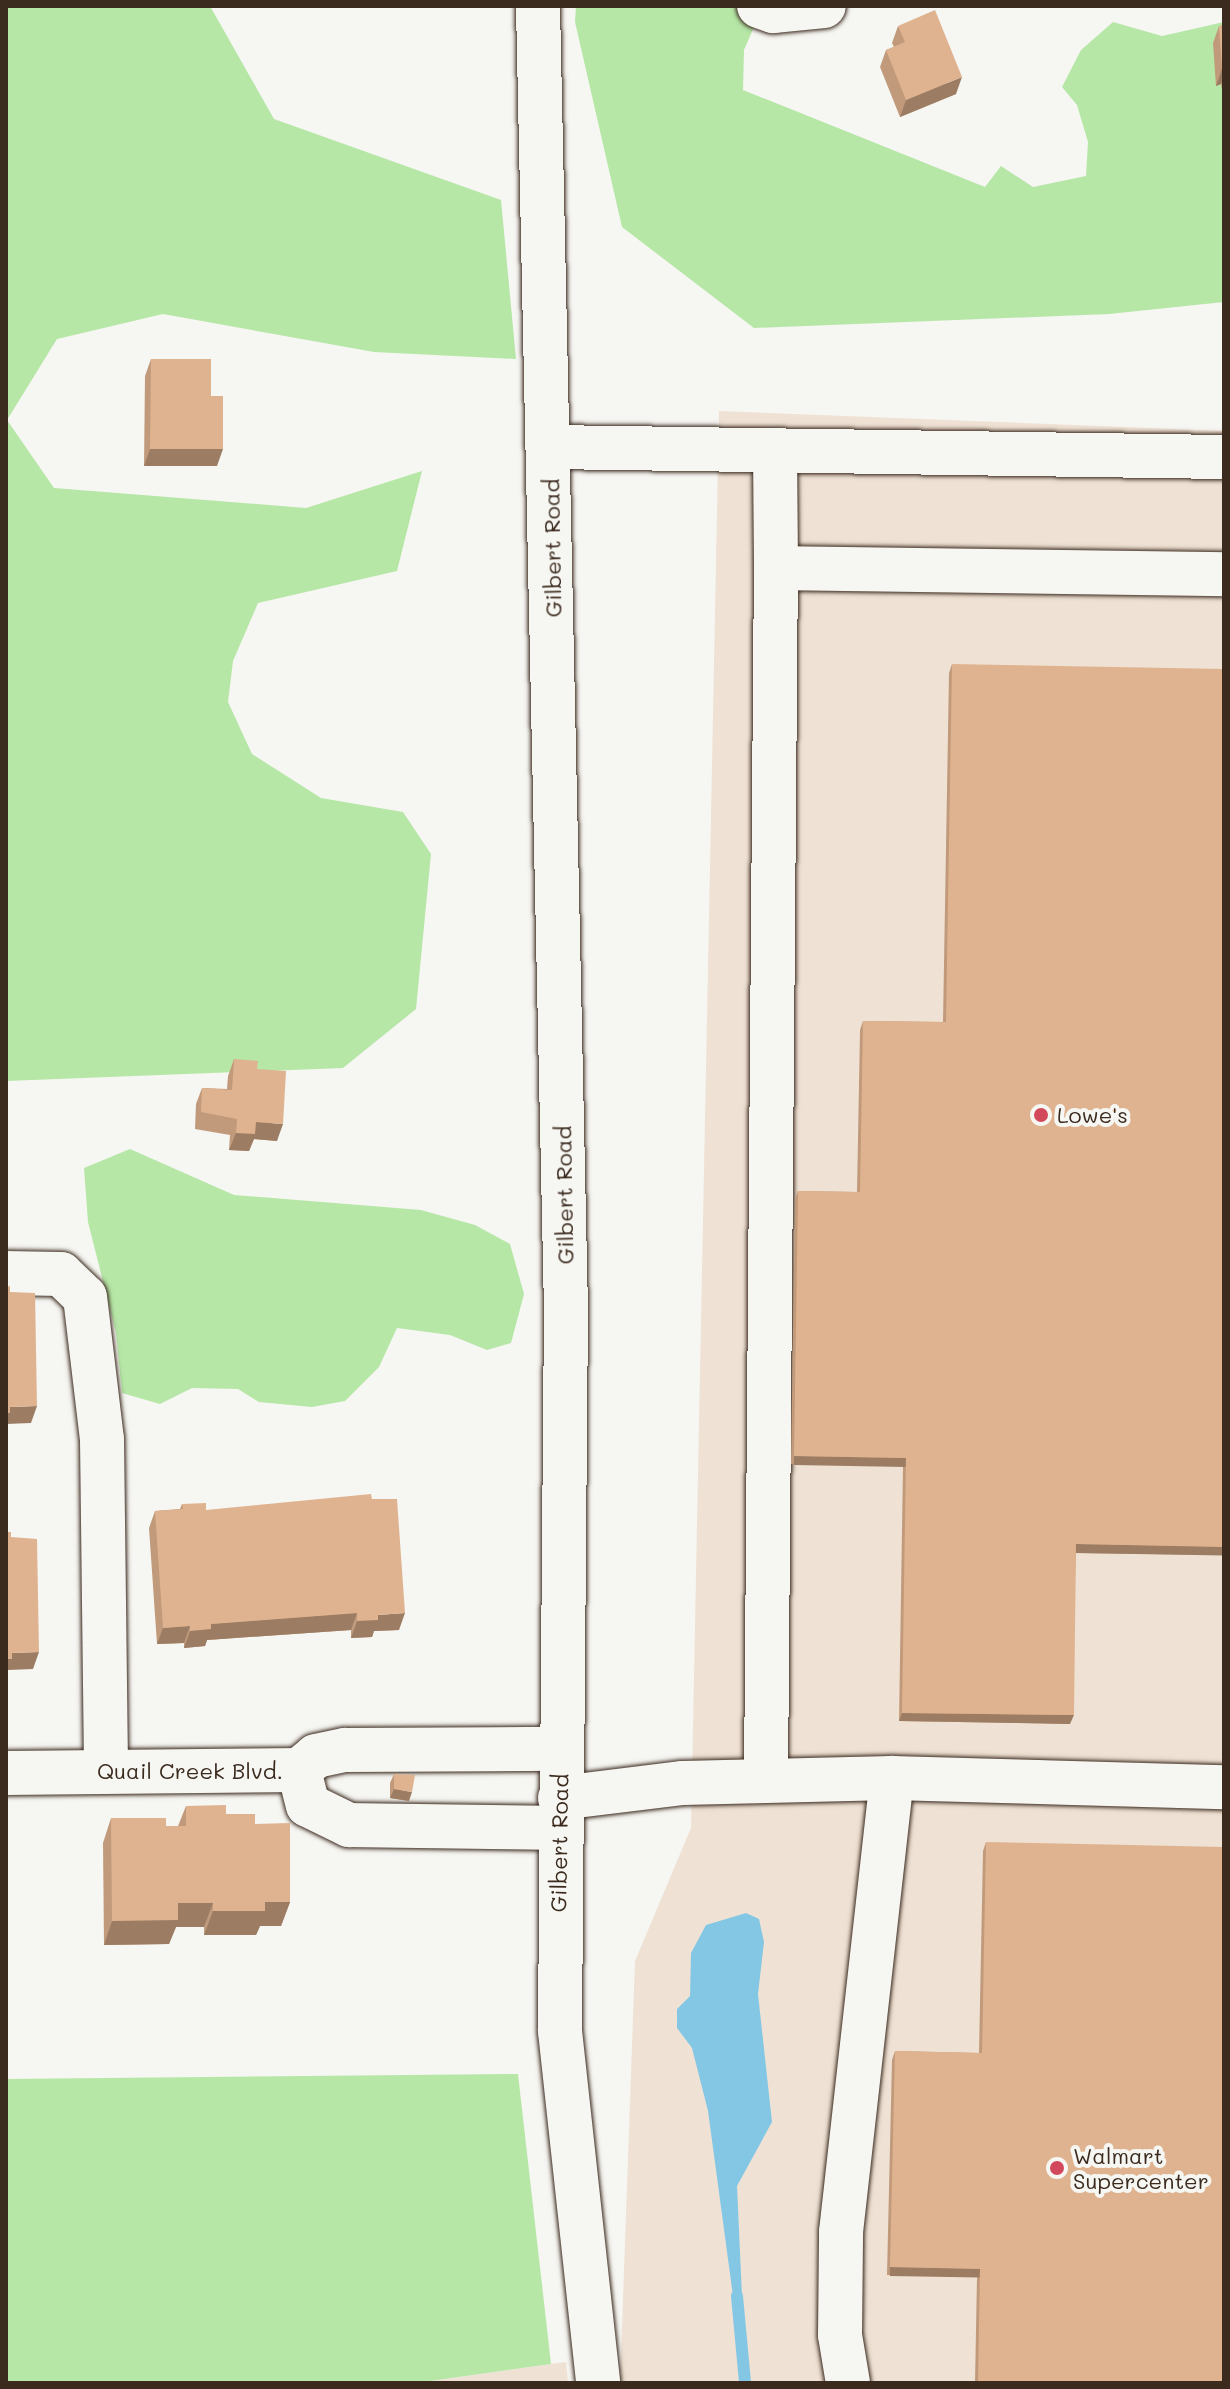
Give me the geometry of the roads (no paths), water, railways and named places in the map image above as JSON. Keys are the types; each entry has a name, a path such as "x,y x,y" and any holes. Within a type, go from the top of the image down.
{"street":[{"name":"Gilbert Road","path":"538,6 550,447 566,1309 560,2031 598,2383"},
{"path":"759,6 773,11 824,6"},
{"path":"550,447 1224,457"},
{"path":"766,1780 775,450"},
{"path":"776,568 1224,574"},
{"path":"6,1273 61,1274 85,1297 102,1439 106,1771"},
{"name":"Quail Creek Blvd.","path":"6,1773 299,1770 316,1756 345,1750 561,1749"},
{"path":"299,1770 308,1805 349,1825 560,1813 683,1783 892,1778 1224,1787"},
{"path":"848,2383 840,2335 841,2232 892,1778"}],"water":[{"path":"746,1913 759,1919 764,1942 758,1994 772,2122 737,2186 742,2296 733,2296 708,2111 692,2048 677,2028 677,2009 690,1996 691,1953 706,1925"}],"waterway":[{"path":"737,2296 745,2383"}],"place":[{"name":"Lowe's","path":"1041,1115"},
{"name":"Walmart Supercenter","path":"1057,2168"}]}
